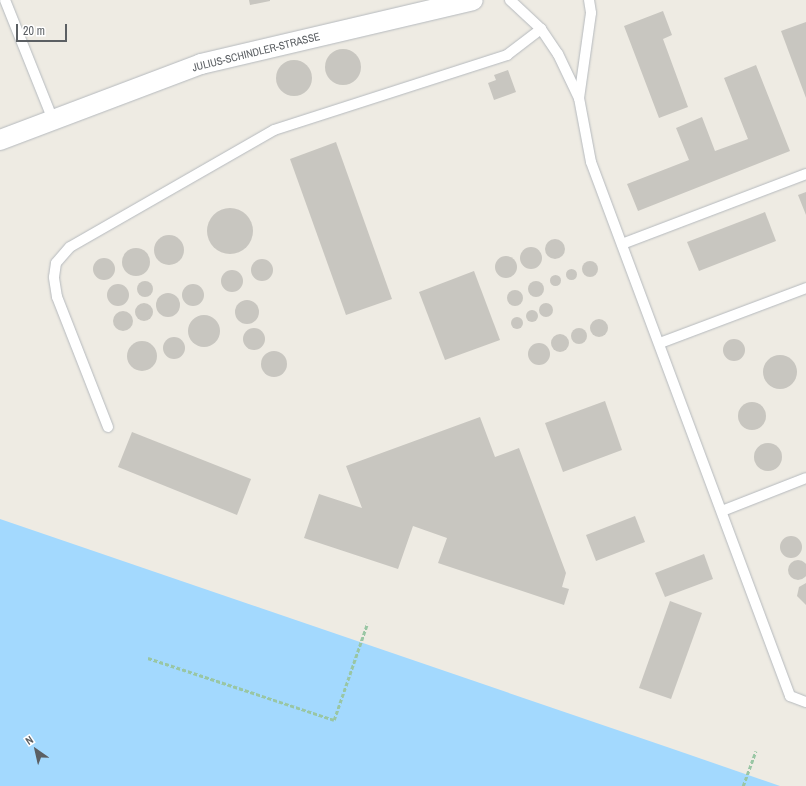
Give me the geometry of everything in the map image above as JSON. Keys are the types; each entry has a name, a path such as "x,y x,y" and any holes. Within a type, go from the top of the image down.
{"street":[{"name":"JULIUS-SCHINDLER-STRASSE","path":"0,140 202,64 473,0"}],"lane":[{"path":"6,0 53,120"},
{"path":"510,0 541,29 558,54 579,98 592,162 790,696 806,702"},
{"path":"579,98 591,13 589,0"},
{"path":"108,427 57,297 54,277 56,263 70,247 274,130 507,56 541,29"},
{"path":"622,244 806,174"},
{"path":"660,343 806,288"},
{"path":"722,511 806,478"}],"path":[{"path":"148,658 334,720 367,624"},
{"path":"743,786 756,750"}],"water":[{"path":"0,519 670,748 780,786 0,786"}],"building":[{"path":"249,0 270,0 270,1 250,5"},
{"path":"663,11 672,35 663,39 688,107 659,118 624,26"},
{"path":"806,22 806,98 781,31"},
{"path":"347,49 356,54 360,60 360,74 356,80 347,85 339,85 330,80 326,74 325,63 330,54 336,50"},
{"path":"298,60 307,65 311,71 311,85 307,91 298,96 290,96 281,91 277,85 276,74 281,65 287,61"},
{"path":"756,65 790,151 638,211 627,184 689,160 676,128 702,117 715,151 748,139 724,78"},
{"path":"508,70 516,92 494,100 488,83 496,80 494,75"},
{"path":"336,142 392,299 346,315 290,159"},
{"path":"806,192 806,215 798,195"},
{"path":"225,208 235,208 243,212 249,218 253,226 253,236 249,244 243,250 235,254 225,254 217,250 211,244 207,236 207,226 211,218 217,212"},
{"path":"765,212 776,241 699,271 687,242"},
{"path":"169,235 175,236 183,244 183,256 175,264 169,265 163,264 155,256 154,250 155,244 163,236"},
{"path":"555,239 562,242 565,249 562,256 555,259 548,256 545,249 548,242"},
{"path":"531,247 535,248 541,254 541,262 535,268 531,269 527,268 521,262 520,258 521,254 527,248"},
{"path":"136,248 146,252 150,262 146,272 136,276 126,272 122,262 126,252"},
{"path":"506,256 514,259 517,267 514,275 506,278 498,275 495,267 498,259"},
{"path":"104,258 112,261 115,269 112,277 104,280 96,277 93,269 96,261"},
{"path":"262,259 270,262 273,270 270,278 262,281 254,278 251,270 254,262"},
{"path":"590,261 596,263 598,269 596,275 590,277 584,275 582,269 584,263"},
{"path":"571,268 575,270 577,274 575,278 571,280 567,278 565,274 567,270"},
{"path":"232,270 240,273 243,281 240,289 232,292 224,289 221,281 224,273"},
{"path":"474,271 500,340 445,360 419,292"},
{"path":"553,275 557,275 559,276 559,284 553,285 550,282 550,278"},
{"path":"145,281 151,283 153,289 151,295 145,297 139,295 137,289 139,283"},
{"path":"536,281 542,283 544,289 542,295 536,297 530,295 528,289 530,283"},
{"path":"114,284 122,284 129,291 129,299 122,306 114,306 107,299 107,291"},
{"path":"189,284 197,284 204,291 204,299 197,306 189,306 182,299 182,291"},
{"path":"515,290 521,292 523,298 521,304 515,306 509,304 507,298 509,292"},
{"path":"168,293 173,294 179,300 179,310 173,316 168,317 163,316 157,310 156,305 157,300 163,294"},
{"path":"247,300 255,304 259,312 255,320 247,324 239,320 235,312 239,304"},
{"path":"144,303 148,304 152,308 152,316 148,320 144,321 140,320 136,316 135,312 136,308 140,304"},
{"path":"543,303 549,303 553,307 553,313 549,317 543,317 539,313 539,307"},
{"path":"532,310 536,312 538,316 536,320 532,322 528,320 526,316 528,312"},
{"path":"123,311 130,314 133,321 130,328 123,331 116,328 113,321 116,314"},
{"path":"201,315 207,315 217,322 220,331 219,337 213,344 207,347 201,347 191,340 188,334 188,328 195,318"},
{"path":"517,317 521,319 523,323 521,327 517,329 513,327 511,323 513,319"},
{"path":"599,319 605,322 608,328 605,334 599,337 593,334 590,328 593,322"},
{"path":"250,328 258,328 265,335 265,343 258,350 250,350 243,343 243,335"},
{"path":"576,328 582,328 587,333 585,342 582,344 576,344 571,339 571,333"},
{"path":"560,334 566,337 569,343 566,349 560,352 554,349 551,343 554,337"},
{"path":"174,337 182,340 185,348 182,356 174,359 166,356 163,348 166,340"},
{"path":"734,339 742,342 745,350 742,358 734,361 726,358 723,350 726,342"},
{"path":"142,341 152,346 157,356 152,366 142,371 132,366 127,356 132,346"},
{"path":"535,343 543,343 550,350 550,358 543,365 535,365 528,358 528,350"},
{"path":"274,351 283,355 287,364 283,373 274,377 265,373 261,364 265,355"},
{"path":"777,355 783,355 787,356 794,362 797,372 796,379 790,386 783,389 777,389 773,388 766,382 763,375 763,369 764,365 770,358"},
{"path":"605,401 622,450 563,472 545,423"},
{"path":"752,402 762,406 766,416 762,426 752,430 742,426 738,416 742,406"},
{"path":"480,417 495,457 519,448 566,573 562,587 569,589 564,605 438,563 447,538 413,526 398,569 304,538 319,494 362,508 346,466"},
{"path":"132,432 251,479 237,515 118,467"},
{"path":"768,443 778,447 782,457 778,467 768,471 758,467 754,457 758,447"},
{"path":"635,516 645,542 596,561 586,535"},
{"path":"791,536 795,537 801,543 801,551 795,557 791,558 787,557 781,551 780,547 781,543 787,537"},
{"path":"704,554 713,579 665,597 655,573"},
{"path":"798,560 805,563 808,570 805,577 798,580 791,577 788,570 791,563"},
{"path":"806,583 806,605 797,596 799,587"},
{"path":"670,601 702,613 671,699 639,688"}]}
